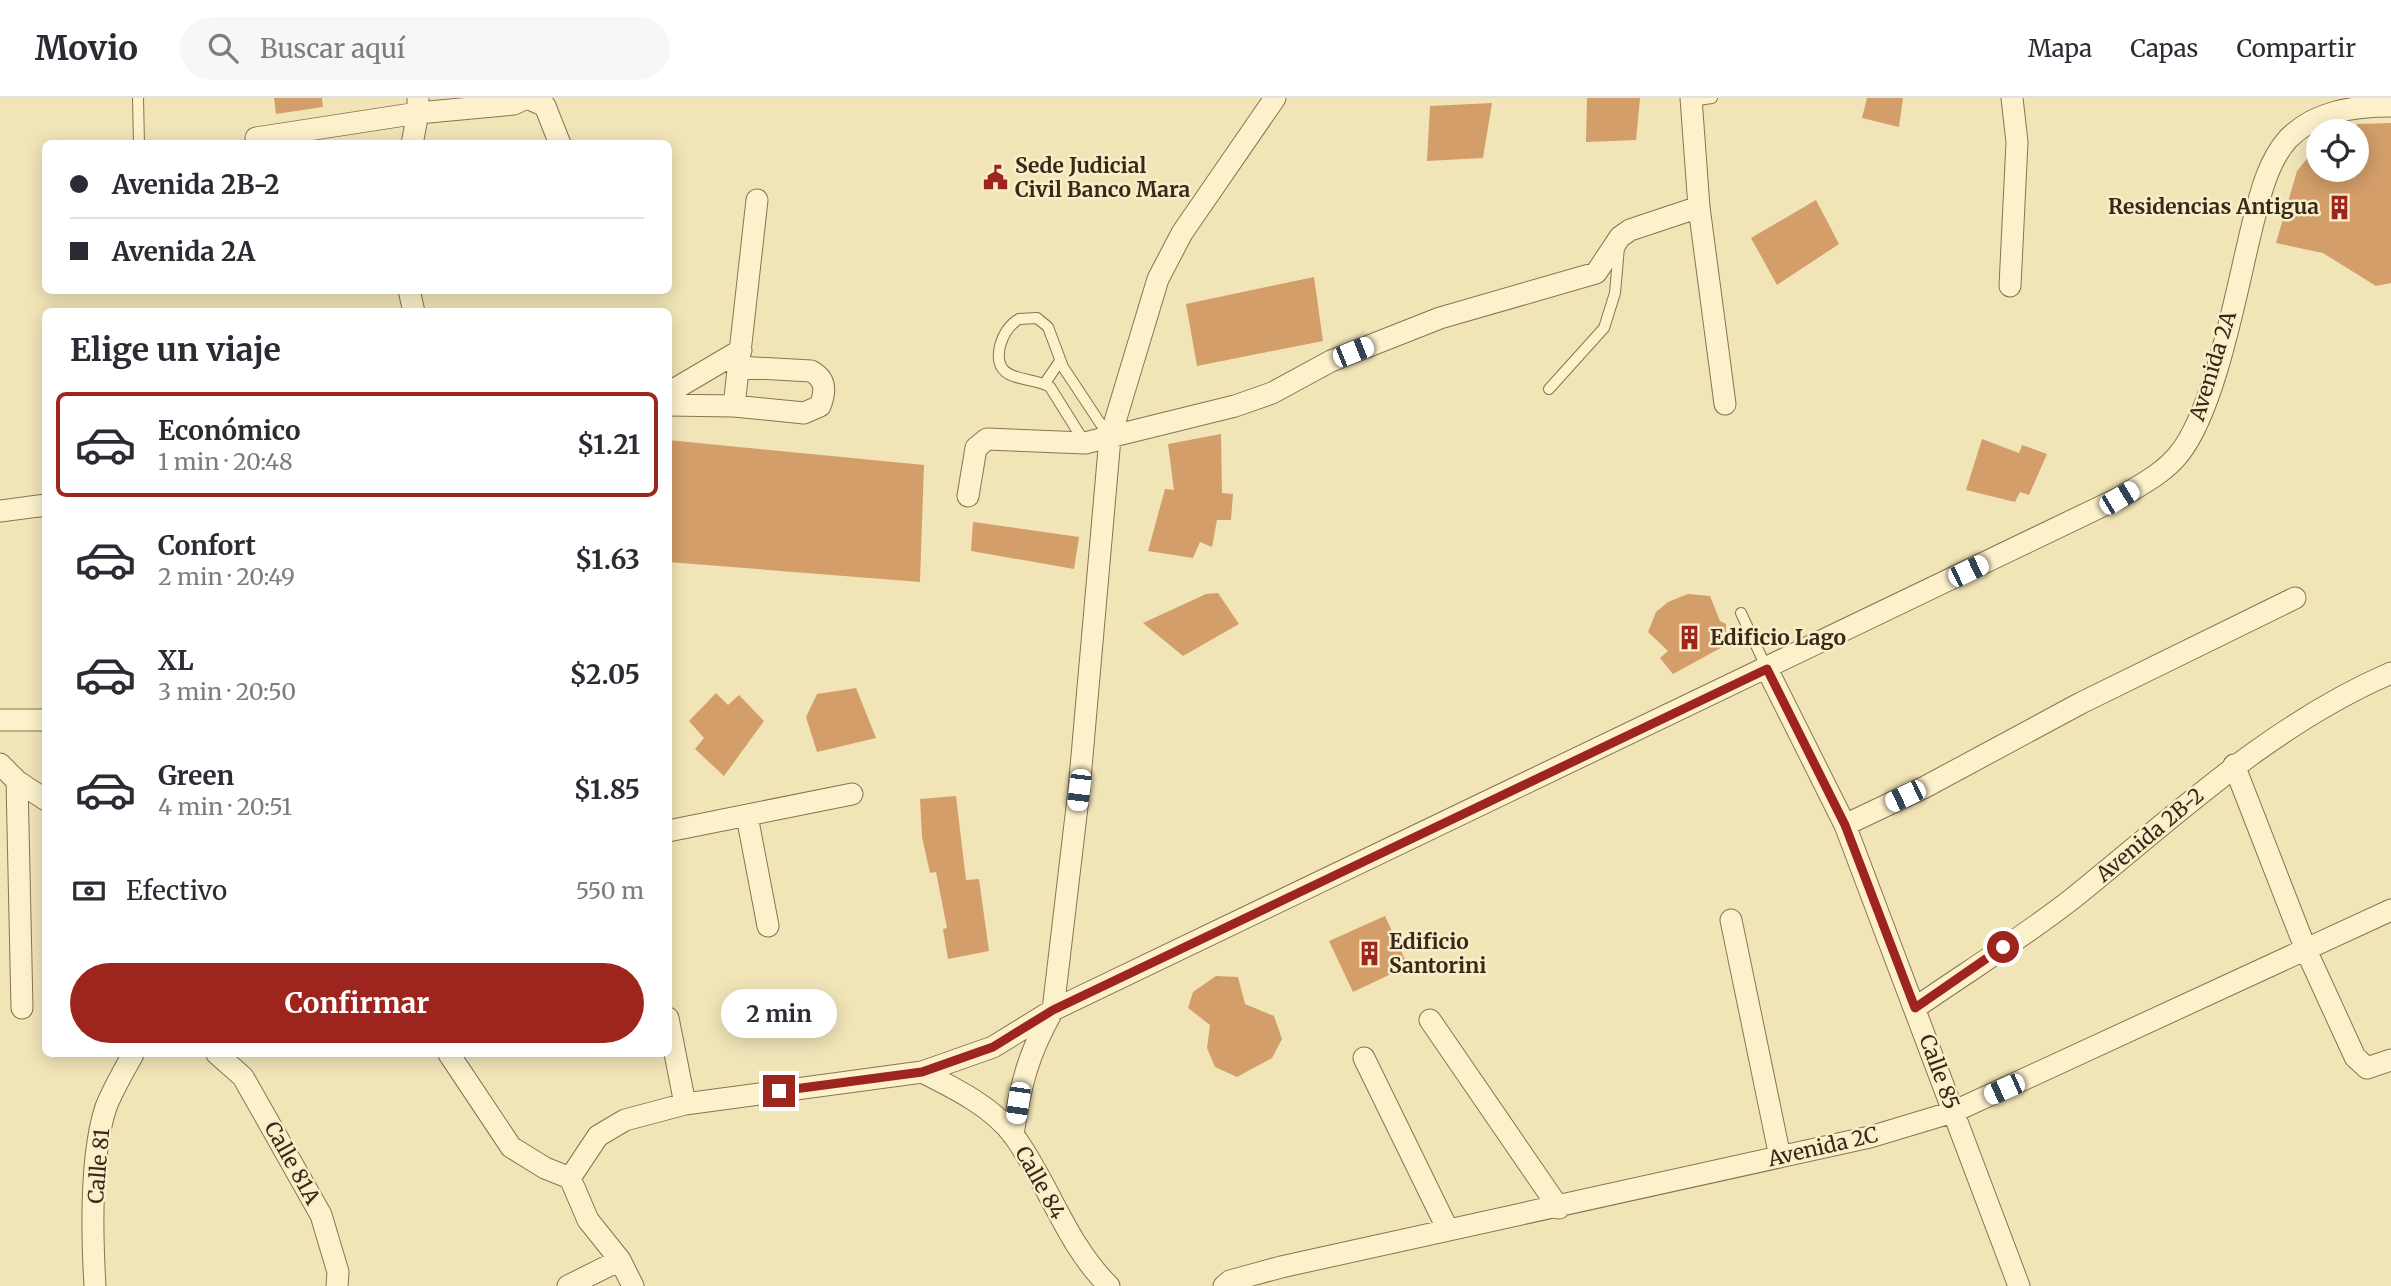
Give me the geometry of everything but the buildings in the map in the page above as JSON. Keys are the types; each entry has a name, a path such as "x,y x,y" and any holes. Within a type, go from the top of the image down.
{"street":[{"path":"256,138 418,106 514,104 526,98 545,106 558,140"},
{"path":"1013,1135 1023,1072 1035,1042 1053,1010 1079,790 1110,439 1158,279 1182,233 1275,98"},
{"path":"2010,286 2017,142 2011,98"},
{"path":"1698,99 1699,207 1725,404"},
{"path":"413,140 418,106"},
{"name":"Avenida 2A","path":"570,1178 598,1136 625,1120 685,1104 922,1072 993,1047 1053,1010 2119,498 2160,473 2180,453 2194,426 2215,373 2260,196 2274,162 2287,140 2308,123 2333,111 2391,106"},
{"path":"734,406 757,200"},
{"path":"968,496 976,448 988,439 1085,443 1110,439 1260,398 1331,361 1440,318 1536,288 1587,276 1603,266 1620,237 1646,223 1699,207"},
{"path":"672,391 739,359 811,371 820,376 824,386 824,398 820,407 804,413 734,406 672,405"},
{"path":"0,511 42,506"},
{"path":"1845,825 2081,703 2295,598"},
{"name":"Calle 85","path":"1767,669 1845,825 2019,1286"},
{"name":"Avenida 2B-2","path":"1915,1008 2069,901 2234,765 2365,684 2391,673"},
{"path":"0,720 42,720"},
{"path":"0,764 17,781 42,797"},
{"path":"2234,765 2306,950 2360,1064 2367,1068 2391,1060"},
{"path":"17,781 22,1008"},
{"path":"672,830 852,794"},
{"path":"747,816 768,926"},
{"name":"Avenida 2C","path":"1227,1284 1448,1230 1559,1208 1870,1137 1953,1112 2391,910"},
{"path":"1731,920 1780,1157"},
{"path":"1430,1020 1559,1208"},
{"path":"672,1038 685,1104"},
{"name":"Calle 81","path":"95,1286 93,1244 101,1125 107,1104 131,1057"},
{"name":"Calle 81A","path":"220,1057 243,1077 321,1215 338,1272 337,1286"},
{"path":"451,1057 512,1147 545,1168 570,1178 588,1220 620,1260 633,1286"},
{"path":"1364,1058 1448,1230"},
{"name":"Calle 84","path":"922,1072 957,1090 1013,1135 1067,1229 1110,1286"},
{"path":"568,1286 620,1260"}],"lane":[{"path":"138,98 139,140"},
{"path":"1549,388 1604,328 1615,293 1620,237"},
{"path":"1085,443 1045,383 1006,373 999,357 1005,333 1019,319 1037,318 1048,327 1060,361 1110,439"},
{"path":"1045,383 1060,361"},
{"path":"1741,613 1767,669"}],"place":[{"name":"Sede Judicial Civil Banco Mara","path":"995,178"},
{"name":"Residencias Antigua","path":"2339,207"},
{"name":"Edificio Lago","path":"1690,638"},
{"name":"Edificio Santorini","path":"1369,954"}],"route":[{"path":"779,1091 922,1072 971,1057 993,1047 1053,1010 1767,669 1845,825 1915,1008 2003,947"}]}
